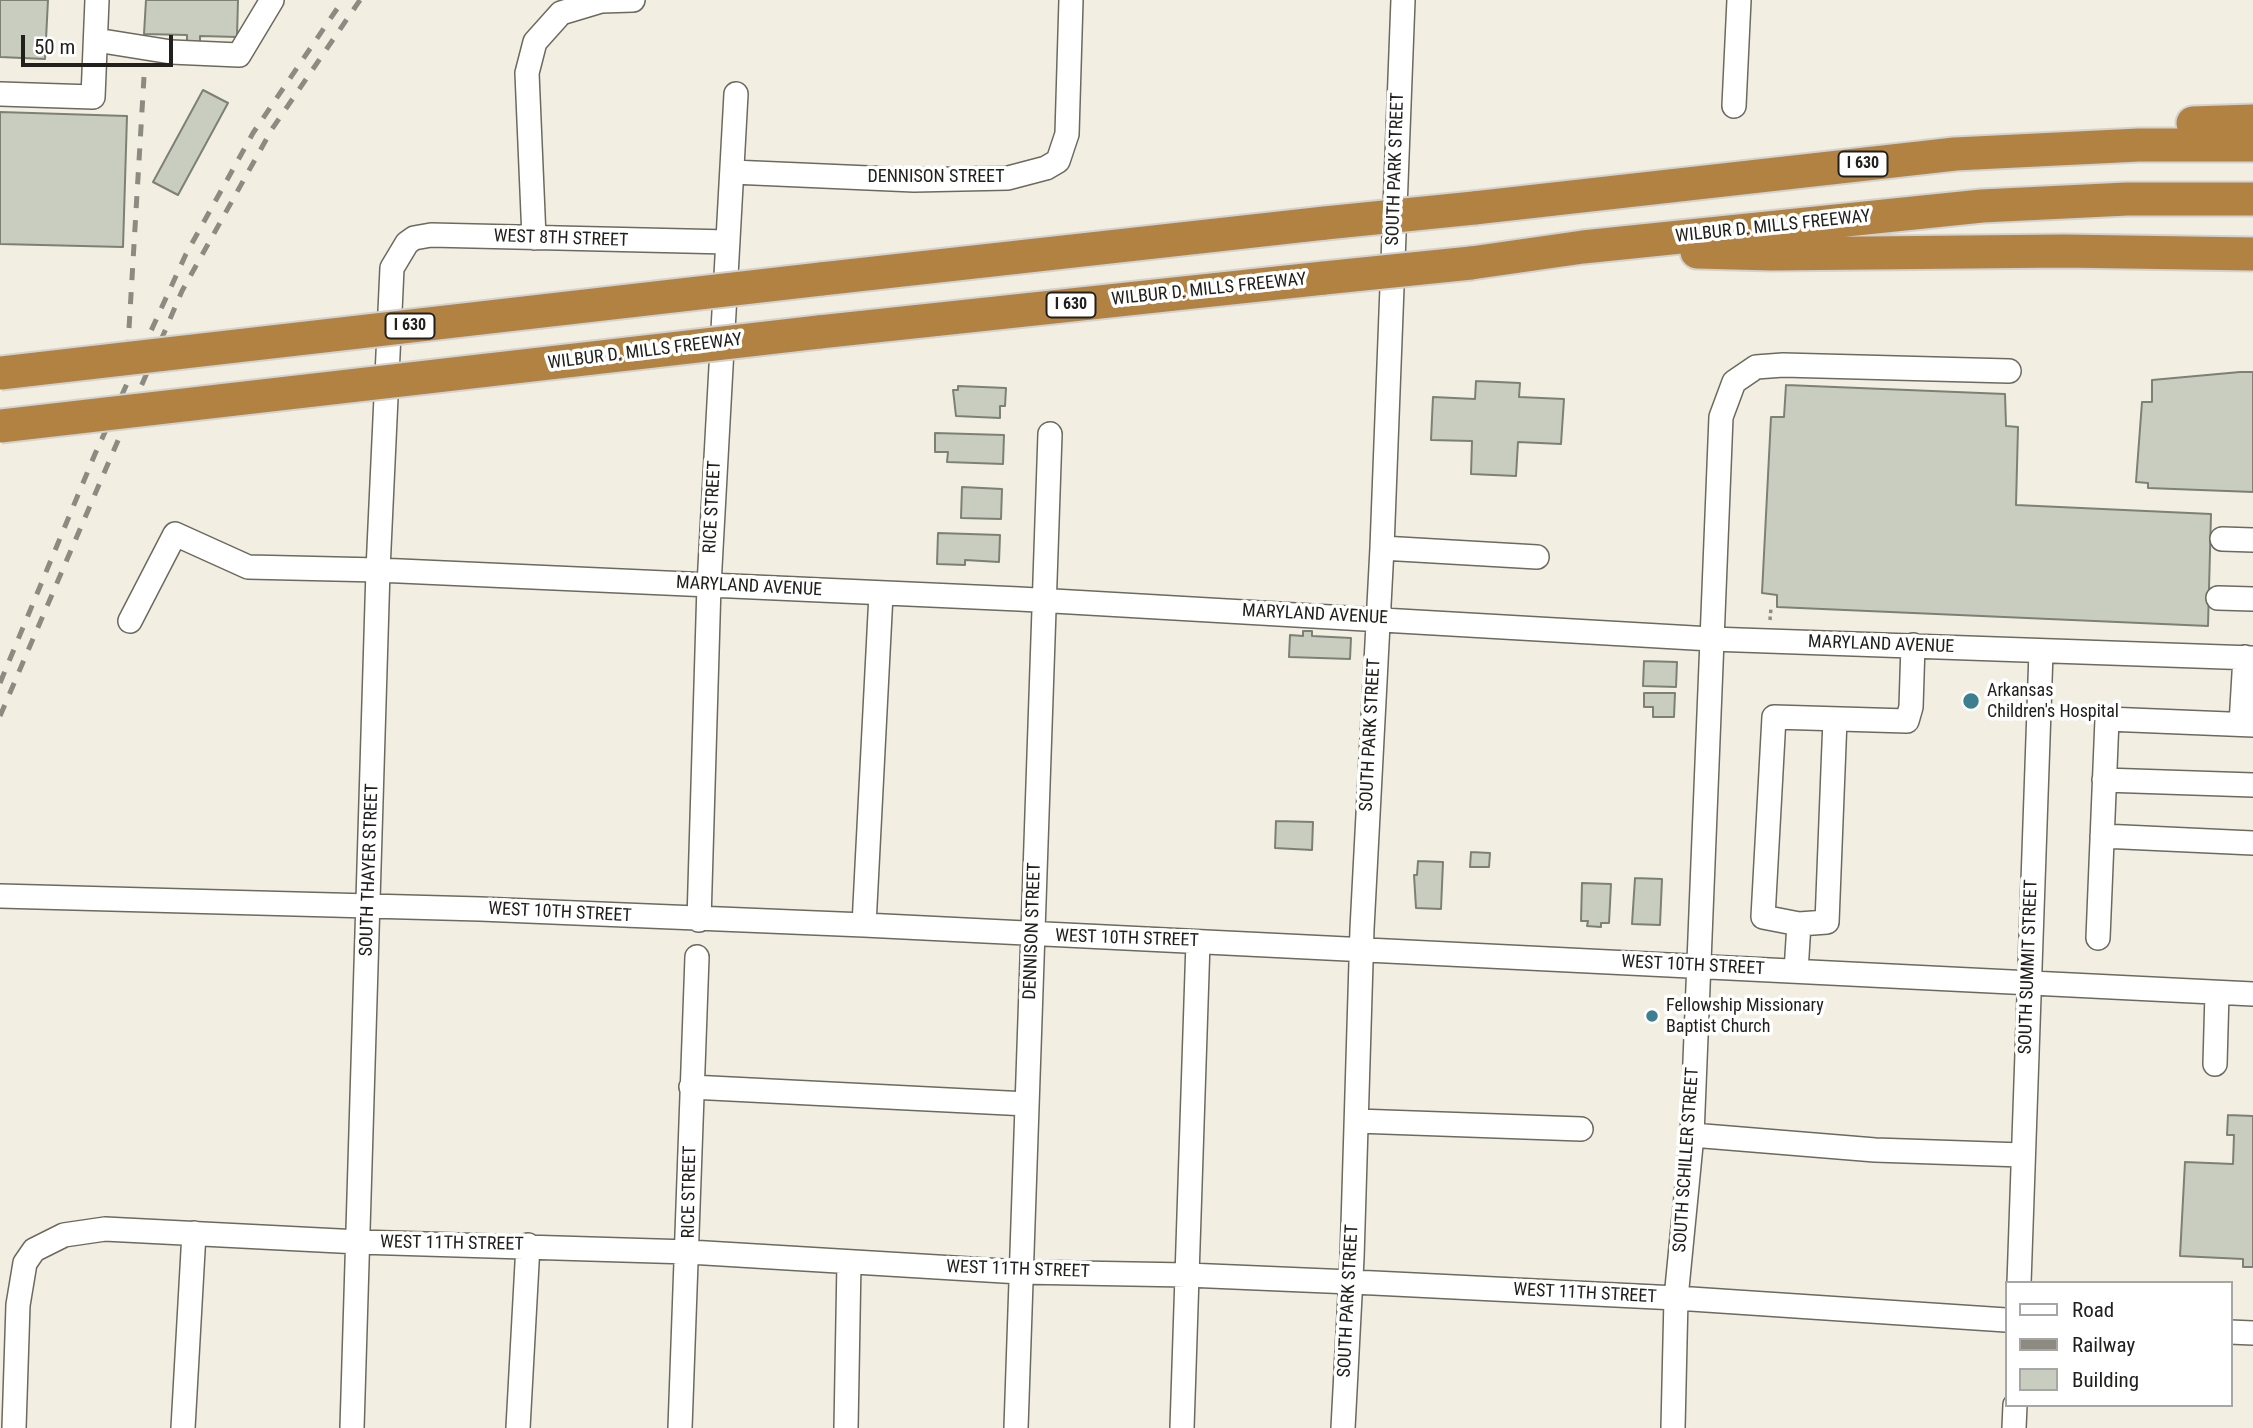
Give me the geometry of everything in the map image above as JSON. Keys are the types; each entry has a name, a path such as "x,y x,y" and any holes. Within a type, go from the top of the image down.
{"highway":[{"path":"2017,150 2167,126 2253,121"},
{"name":"I 630","path":"0,373 1955,154 2139,145 2253,145"},
{"name":"WILBUR D. MILLS FREEWAY","path":"0,426 819,332 1471,263 1583,247 1982,206 2127,199 2253,199"},
{"path":"1583,247 1772,254 2064,251 2253,254"},
{"path":"0,440 122,412"}],"street":[{"path":"0,94 93,97 97,0"},
{"path":"96,40 171,52 239,55 272,0"},
{"path":"534,238 527,73 535,42 561,13 601,1 633,0"},
{"name":"DENNISON STREET","path":"732,172 914,180 1008,178 1046,168 1058,161 1067,134 1071,0"},
{"name":"SOUTH PARK STREET","path":"1343,1428 1403,0"},
{"path":"1734,106 1740,0"},
{"name":"RICE STREET","path":"699,920 709,585 736,94"},
{"name":"WEST 8TH STREET","path":"400,250 414,238 431,235 728,242"},
{"name":"SOUTH THAYER STREET","path":"352,1428 377,570 389,284 400,250"},
{"name":"SOUTH SCHILLER STREET","path":"1673,1428 1676,1298 1692,1135 1721,417 1734,382 1756,367 1783,365 2010,371"},
{"name":"DENNISON STREET","path":"1016,1428 1032,935 1040,805 1043,601 1050,434"},
{"name":"MARYLAND AVENUE","path":"130,621 175,534 248,567 377,570 1377,617 1711,639 2249,657"},
{"path":"2222,539 2253,540"},
{"path":"1382,548 1537,557"},
{"path":"864,925 881,594"},
{"path":"2218,598 2253,599"},
{"path":"1835,719 1827,922 1799,924 1763,917 1774,716 1907,721 1911,708 1913,645"},
{"name":"SOUTH SUMMIT STREET","path":"2019,1281 2041,652"},
{"path":"2098,938 2107,719 2247,724 2249,657"},
{"path":"2104,780 2253,785"},
{"path":"2102,836 2253,843"},
{"name":"WEST 10TH STREET","path":"0,896 480,909 864,925 2253,994"},
{"path":"1796,971 1799,924"},
{"path":"1182,1428 1198,942"},
{"name":"RICE STREET","path":"680,1428 689,1252 691,1087 697,957"},
{"path":"2215,1064 2217,993"},
{"path":"691,1087 1027,1104"},
{"path":"1357,1121 1581,1129"},
{"path":"1692,1135 1875,1150 2022,1155"},
{"name":"WEST 11TH STREET","path":"14,1428 18,1305 25,1263 34,1250 64,1235 105,1229 359,1242 528,1245 689,1252 1020,1272 1351,1282 1676,1298 2003,1320"},
{"path":"183,1428 194,1233"},
{"path":"518,1428 528,1245"},
{"path":"846,1428 849,1262"},
{"path":"2232,1332 2253,1333"},
{"path":"2014,1428 2015,1407"}],"path":[{"path":"1770,622 1771,608"}],"building":[{"path":"0,0 48,0 45,59 0,57"},
{"path":"146,0 238,0 237,37 200,36 200,47 187,46 187,35 144,34"},
{"path":"203,90 228,103 178,195 153,182"},
{"path":"0,112 127,116 123,247 0,244"},
{"path":"2253,372 2253,492 2148,488 2148,483 2136,482 2142,402 2152,402 2152,380"},
{"path":"1476,381 1520,383 1519,397 1564,399 1561,444 1518,442 1516,476 1471,474 1472,441 1431,440 1433,397 1475,399"},
{"path":"1786,385 2005,394 2006,426 2018,427 2016,505 2211,514 2208,626 1777,607 1777,595 1762,593 1771,417 1784,417"},
{"path":"958,386 1006,388 1005,406 1000,406 1000,418 956,416 953,390 958,390"},
{"path":"935,433 1004,435 1003,464 947,462 948,452 935,452"},
{"path":"962,487 1002,489 1001,519 961,518"},
{"path":"938,533 1000,535 999,562 965,560 965,565 937,564"},
{"path":"1303,631 1312,631 1312,636 1351,638 1350,659 1289,657 1290,635 1303,636"},
{"path":"1644,661 1677,662 1676,687 1643,686"},
{"path":"1644,693 1675,693 1674,717 1653,717 1653,707 1644,707"},
{"path":"1276,821 1313,822 1312,850 1275,848"},
{"path":"1471,852 1490,853 1489,867 1470,867"},
{"path":"1418,861 1443,862 1441,909 1416,908 1414,875 1417,875"},
{"path":"1635,878 1662,879 1660,925 1632,924"},
{"path":"1582,883 1611,884 1609,923 1601,923 1601,927 1587,926 1588,921 1581,921"},
{"path":"2228,1115 2253,1116 2253,1267 2243,1267 2243,1259 2180,1256 2185,1162 2233,1164 2234,1135 2227,1135"}],"railway":[{"path":"0,683 95,454 186,254 253,133 343,0"},
{"path":"0,716 182,291 272,129 360,0"},
{"path":"122,375 127,362 144,77"}],"place":[{"name":"Arkansas Children's Hospital","path":"1971,701"},
{"name":"Fellowship Missionary Baptist Church","path":"1652,1016"}]}
